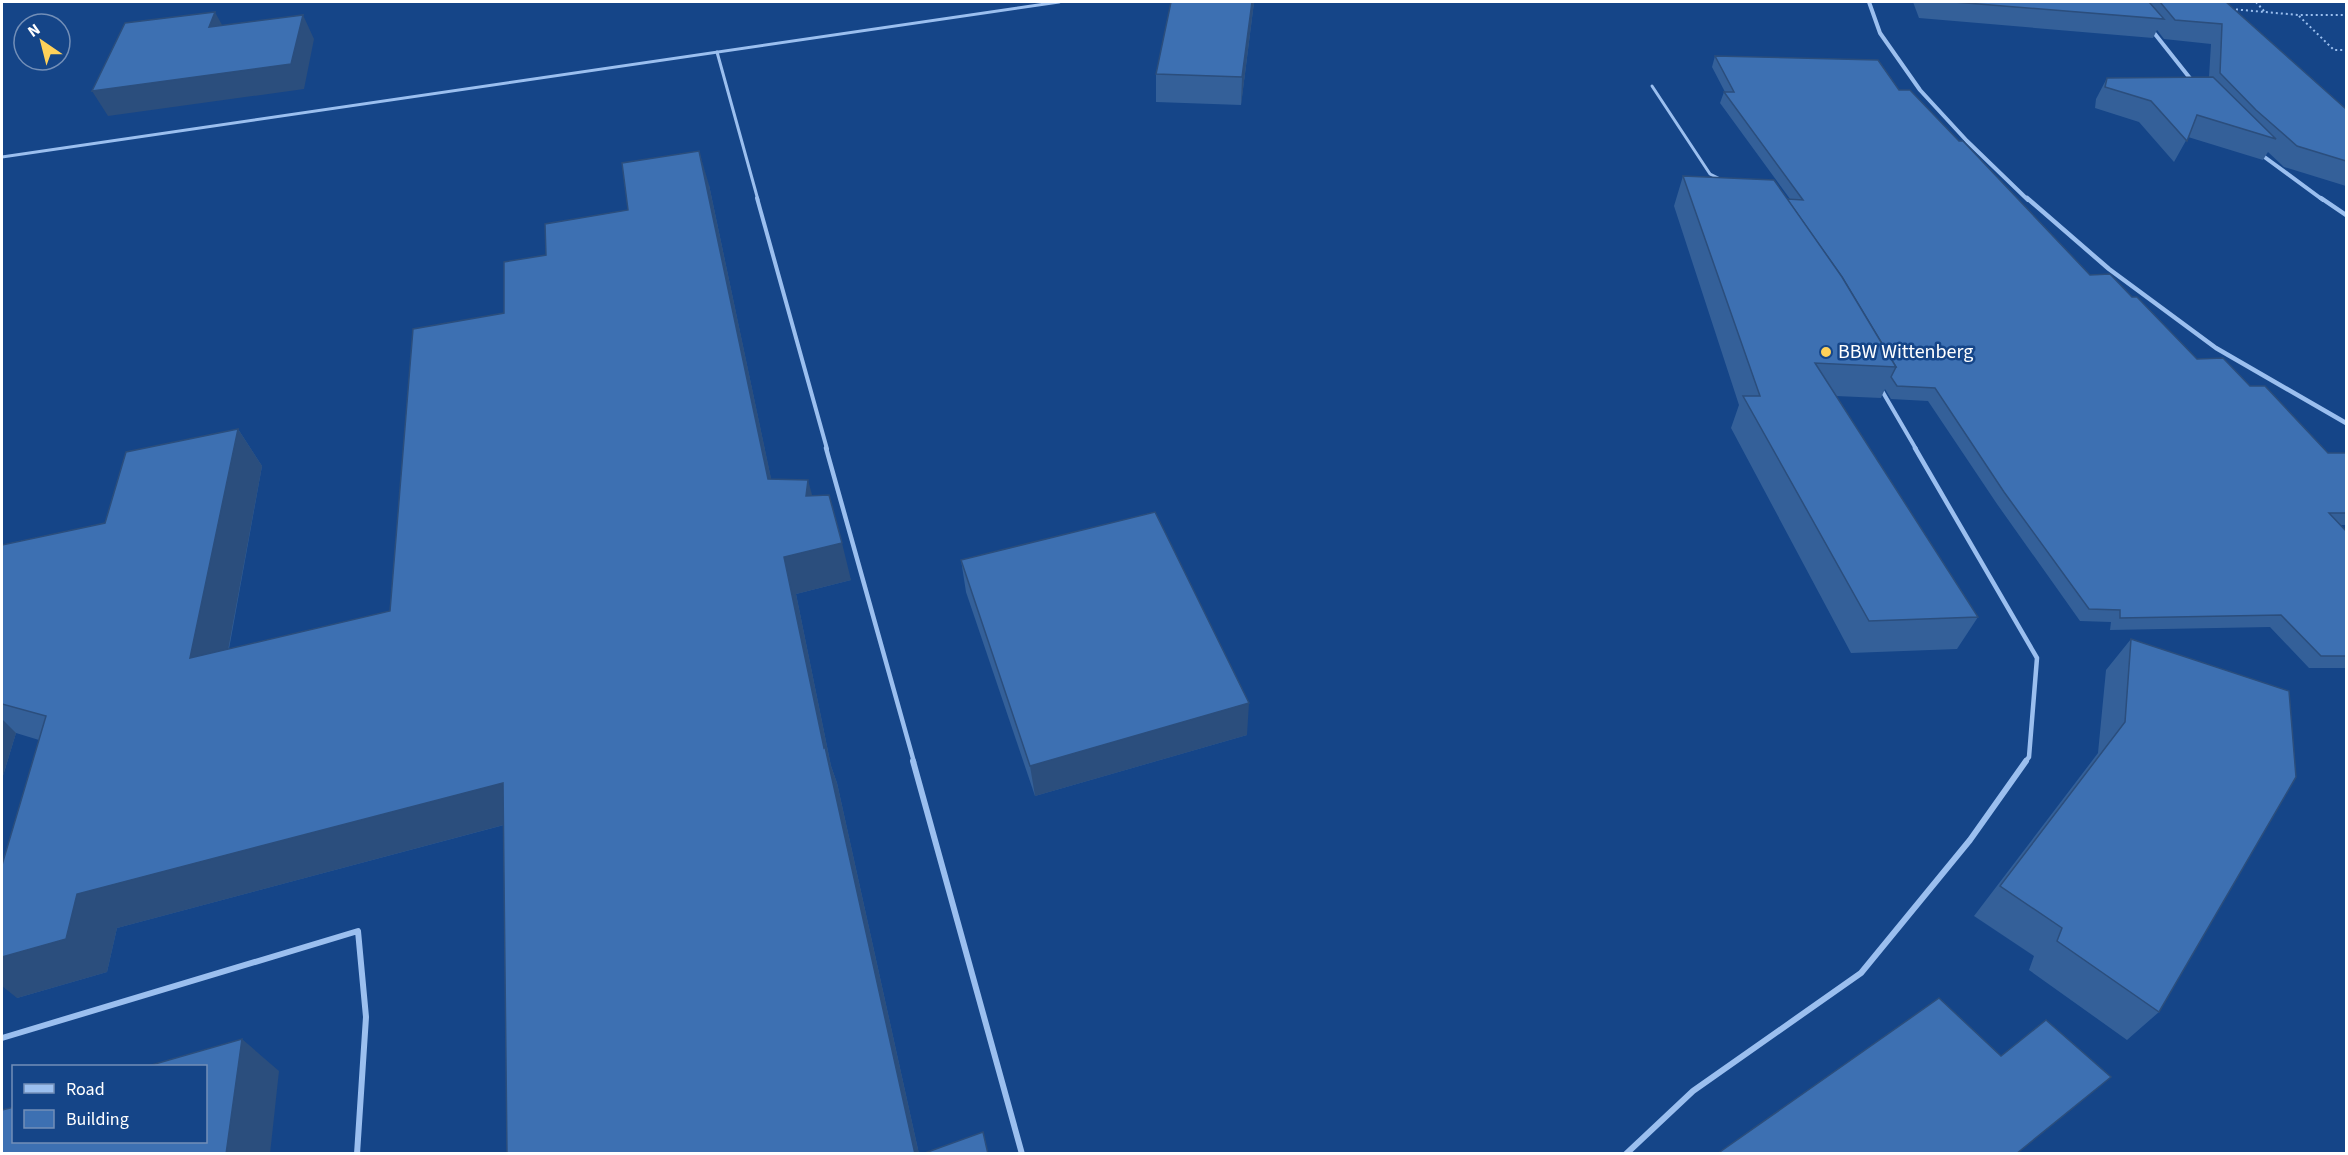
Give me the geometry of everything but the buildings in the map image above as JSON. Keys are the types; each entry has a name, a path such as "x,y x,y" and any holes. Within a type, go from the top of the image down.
{"street":[{"path":"1869,2 1880,33 1920,90 1967,141 2031,202 2109,269 2216,348 2346,423"},
{"path":"2150,27 2194,84"},
{"path":"2254,148 2276,167 2346,215"}],"lane":[{"path":"2,157 1059,2"},
{"path":"717,52 1022,1154"},
{"path":"1652,86 1710,174 1730,184"},
{"path":"1626,1154 1693,1091 1860,973 1970,840 2029,757 2037,658 1879,386"},
{"path":"2,1038 358,931 366,1017 357,1154"}],"path":[{"path":"2256,2 2264,12"},
{"path":"2231,9 2299,15 2346,15"},
{"path":"2299,15 2334,50 2346,50"}],"place":[{"name":"BBW Wittenberg","path":"1826,352"}]}
